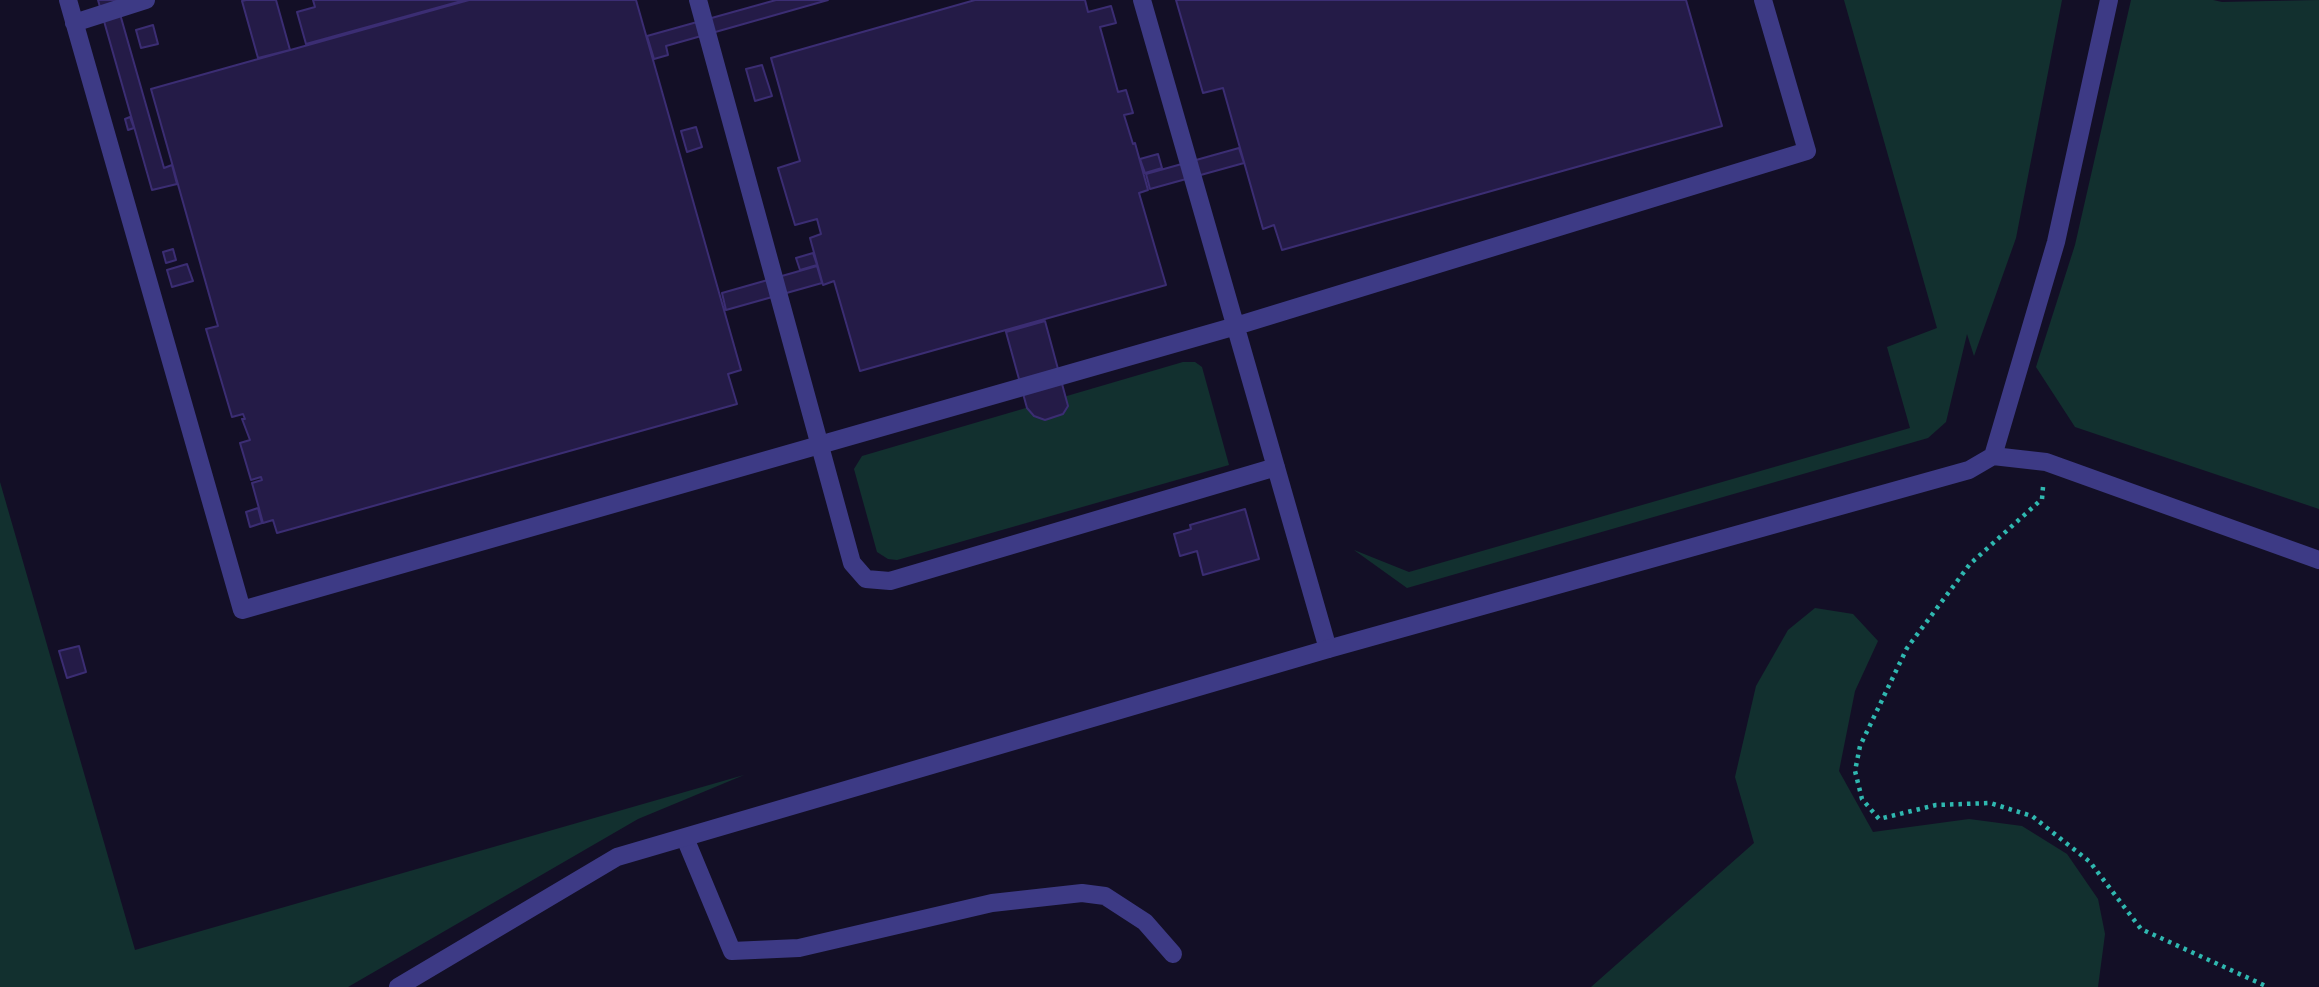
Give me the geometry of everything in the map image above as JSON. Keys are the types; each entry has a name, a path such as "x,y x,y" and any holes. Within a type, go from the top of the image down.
{"street":[{"path":"68,0 242,610 1236,326 1807,151 1763,0"},
{"path":"74,23 146,0"},
{"path":"698,0 852,563 866,579 890,581 1276,467"},
{"path":"1142,0 1328,649"},
{"path":"1993,456 2056,242 2109,0"},
{"path":"398,987 617,857 1328,649 1969,470 1993,456 2046,461 2319,560"},
{"path":"685,838 732,951 799,948 992,903 1082,893 1105,896 1144,922 1173,954"}],"path":[{"path":"2046,461 2042,499 1970,564 1907,648 1860,746 1855,771 1862,799 1879,819 1936,805 1990,803 2032,816 2090,862 2141,929 2268,987"}],"green space":[{"path":"1844,0 2062,0 2016,238 1974,356 1967,334 1946,422 1928,438 1407,588 1354,550 1409,572 1910,428 1887,347 1937,328"},
{"path":"2131,0 2319,0 2319,509 2075,427 2036,367 2075,245"},
{"path":"1183,362 1195,362 1202,367 1229,465 897,560 888,559 877,552 854,469 862,456"},
{"path":"0,482 135,950 744,775 638,819 348,987 0,987"},
{"path":"1815,608 1853,614 1878,641 1855,691 1839,771 1873,832 1969,819 2022,826 2067,854 2098,899 2105,934 2098,987 1591,987 1754,843 1735,777 1756,686 1788,630"}],"building":[{"path":"98,0 116,0 164,168 172,165 177,184 152,190"},
{"path":"276,0 290,50 258,58 242,1"},
{"path":"313,0 465,0 306,44 297,12 315,7"},
{"path":"469,0 636,0 741,370 728,374 737,404 277,533 273,520 263,523 252,483 262,480 261,477 251,480 240,443 250,440 242,419 245,419 243,414 232,417 206,329 218,326 151,89"},
{"path":"776,0 828,0 666,46 668,55 654,59 647,36"},
{"path":"975,0 1085,0 1088,12 1111,6 1116,23 1100,27 1118,92 1126,90 1133,113 1124,115 1148,190 1139,193 1166,285 860,371 834,281 823,285 810,238 821,234 817,219 795,225 778,168 800,161 771,58"},
{"path":"1176,0 1686,0 1722,126 1282,250 1274,225 1263,229 1223,88 1203,93"},
{"path":"153,25 158,44 141,48 136,30"},
{"path":"762,65 772,96 755,101 746,69"},
{"path":"130,117 134,128 128,130 125,119"},
{"path":"696,127 702,147 687,152 681,131"},
{"path":"1239,148 1244,163 1150,189 1146,174"},
{"path":"1158,154 1162,168 1145,173 1140,159"},
{"path":"173,249 176,260 166,263 163,252"},
{"path":"813,253 817,265 800,270 796,258"},
{"path":"187,264 193,281 172,287 167,270"},
{"path":"817,266 822,283 726,310 722,293"},
{"path":"1045,321 1068,406 1063,414 1045,420 1034,416 1027,408 1006,332"},
{"path":"258,508 262,523 250,527 246,512"},
{"path":"1245,509 1259,559 1203,575 1197,551 1180,556 1174,534 1191,529 1190,525"},
{"path":"79,646 86,672 67,678 59,651"}]}
